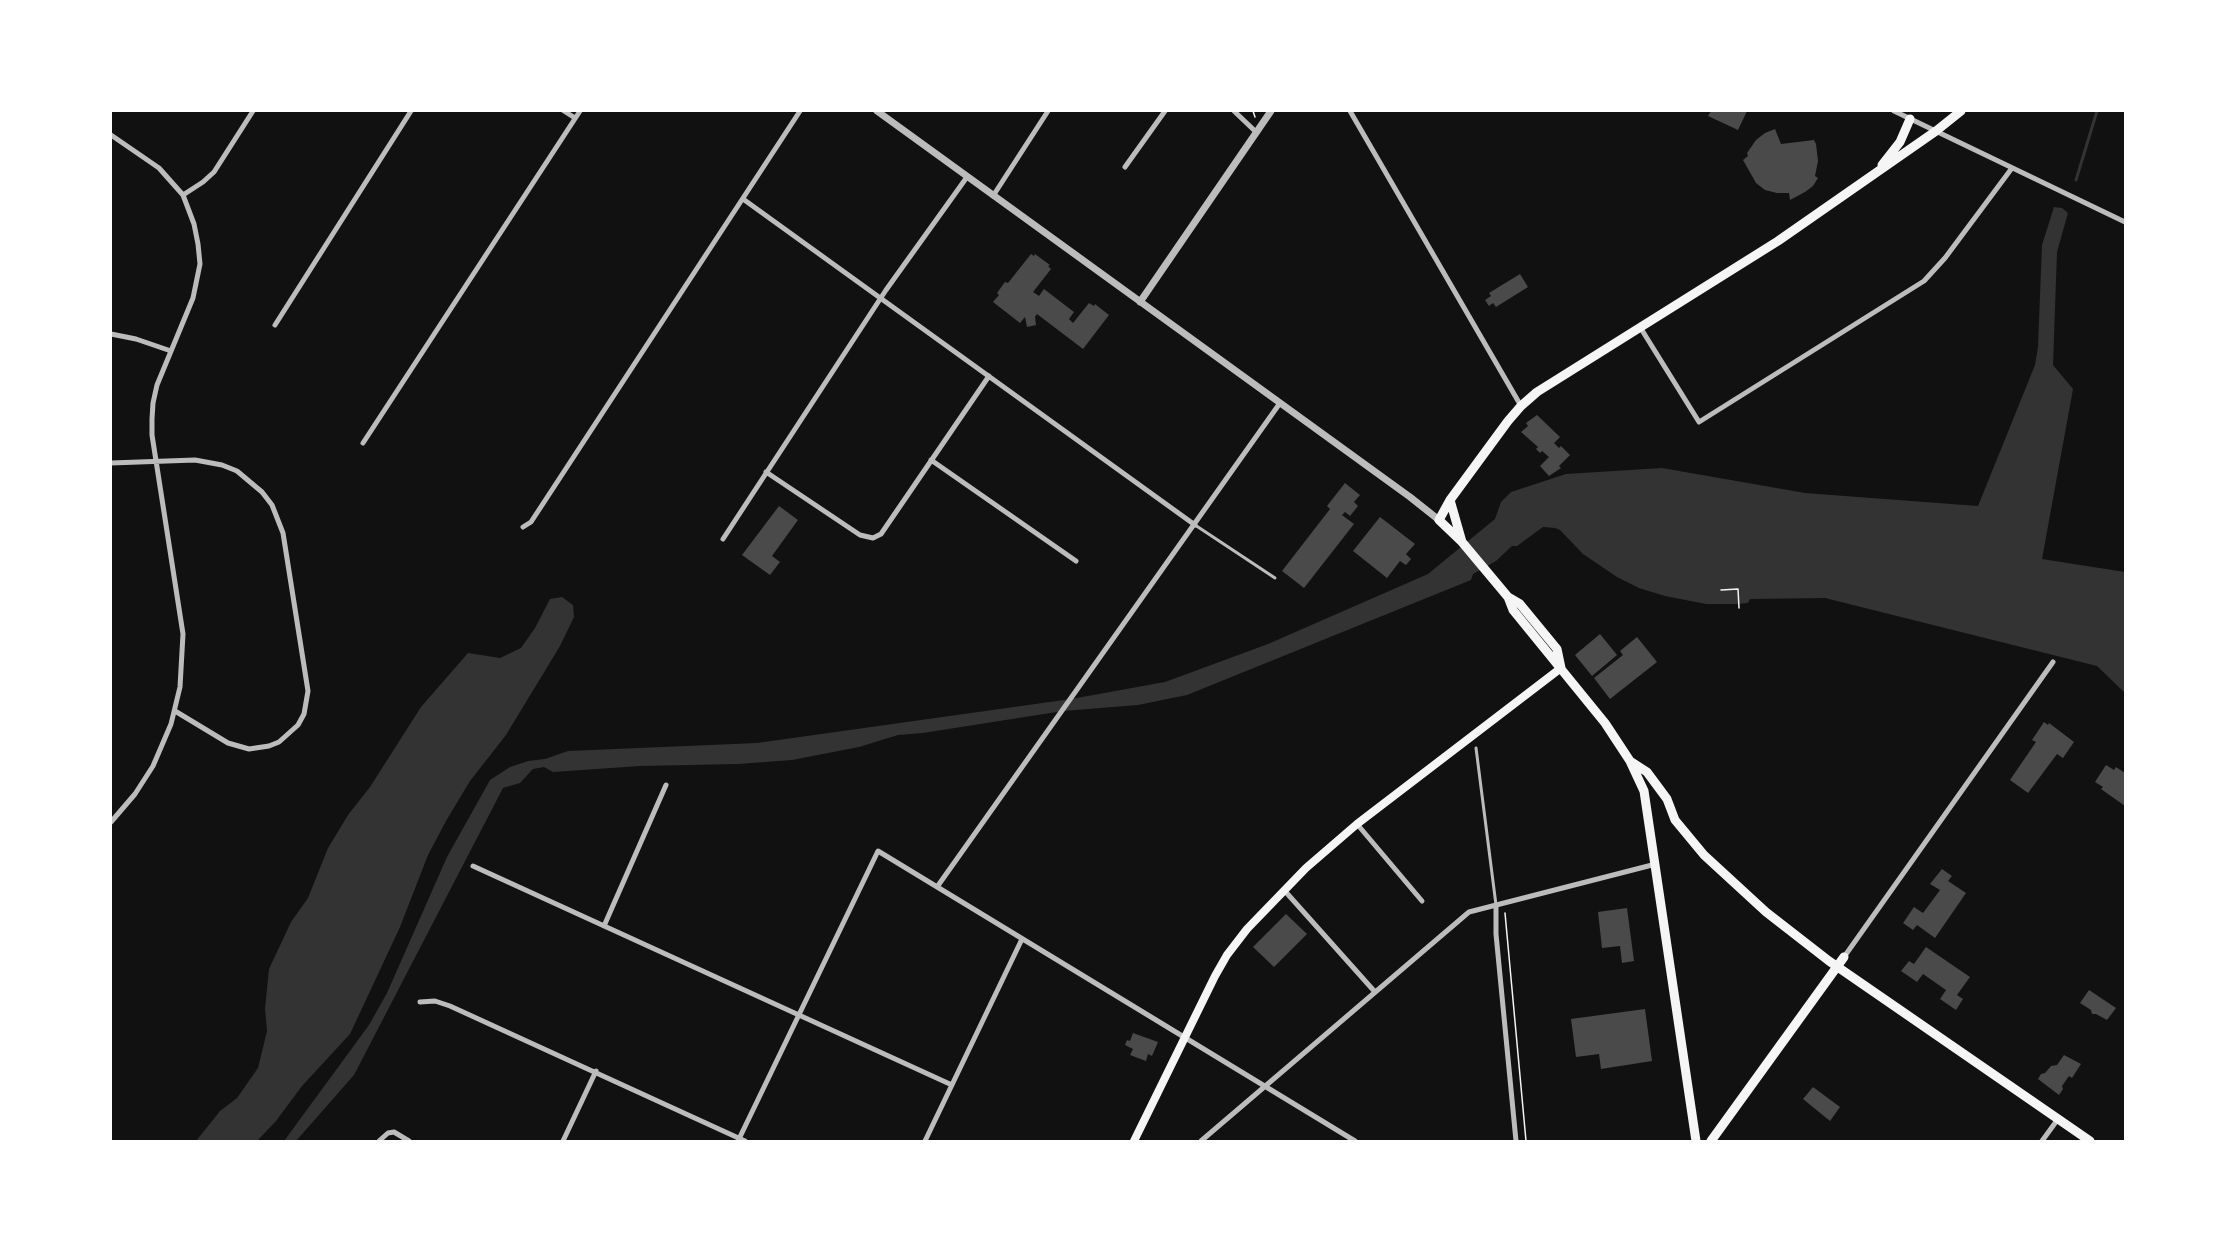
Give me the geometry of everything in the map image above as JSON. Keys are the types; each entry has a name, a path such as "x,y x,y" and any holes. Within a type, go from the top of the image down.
{"main road":[{"path":"1696,1141 1644,791 1630,760 1605,723 1562,668 1545,651 1491,576 1439,519 1450,500 1521,406 1551,383 1778,241 1936,131 1961,111"},
{"path":"1878,172 1900,142 1910,119"},
{"path":"1450,500 1462,542"},
{"path":"1134,1141 1183,1037 1227,955 1247,929 1284,890 1357,824 1562,668"},
{"path":"1630,760 1647,772 1667,799 1675,820 1682,830 1722,873 1793,934 2091,1141"},
{"path":"1712,1141 1844,957"}],"street":[{"path":"183,195 214,172 253,111"},
{"path":"275,325 411,111"},
{"path":"564,111 575,118"},
{"path":"363,443 580,111"},
{"path":"523,527 531,522 800,111"},
{"path":"877,111 1439,519"},
{"path":"993,196 1048,111"},
{"path":"1125,166 1165,111"},
{"path":"1233,111 1256,132"},
{"path":"1140,302 1271,111"},
{"path":"1350,111 1521,406"},
{"path":"1894,111 2125,222"},
{"path":"111,135 159,168 183,195 194,224 200,264 193,298 153,403 152,435 183,634 182,669 175,711 153,766 135,794 111,822"},
{"path":"1640,327 1699,422 1924,280 1945,258 2012,168"},
{"path":"723,539 881,298 968,177"},
{"path":"742,199 1195,525"},
{"path":"111,334 136,339 171,351"},
{"path":"766,472 860,535 873,538 880,534 989,376"},
{"path":"937,887 1280,404"},
{"path":"931,460 1077,561"},
{"path":"111,463 206,461 222,465 251,481 272,505 283,532 308,691 304,714 298,725 279,742 249,749 228,743 175,711"},
{"path":"1844,957 2053,662"},
{"path":"604,926 666,785"},
{"path":"1357,824 1422,901"},
{"path":"420,1002 435,1001 450,1006 596,1071 741,1140 798,1014 878,851 1355,1141"},
{"path":"1201,1141 1469,912 1656,864"},
{"path":"473,866 952,1085"},
{"path":"1284,890 1375,992"},
{"path":"1496,905 1496,934 1516,1141"},
{"path":"926,1141 1022,939"},
{"path":"563,1141 596,1071"},
{"path":"2042,1141 2058,1119"},
{"path":"379,1141 388,1133 394,1132 409,1141"}],"lane":[{"path":"1195,525 1275,578"},
{"path":"1476,748 1496,905"}],"path":[{"path":"1252,111 1255,117"},
{"path":"1721,590 1738,589 1739,608"},
{"path":"1505,913 1526,1141"}],"shaded area":[{"path":"2054,207 2062,208 2068,213 2057,252 2053,365 2073,389 2042,559 2125,572 2125,693 2097,666 1825,598 1750,599 1748,603 1706,604 1665,596 1639,588 1617,577 1583,554 1560,530 1543,527 1517,546 1512,546 1496,561 1473,574 1471,580 1187,695 1138,705 1063,711 898,735 859,747 792,760 553,772 544,767 533,769 520,783 503,788 354,1075 296,1141 284,1141 369,1025 387,993 447,857 490,780 510,767 568,751 757,743 1071,699 1165,682 1268,644 1428,574 1495,519 1501,502 1511,492 1566,474 1662,468 1805,493 1978,506 2035,365 2038,347 2042,245"},
{"path":"562,597 573,605 574,617 560,646 506,735 470,781 446,821 428,855 400,927 350,1034 302,1086 276,1121 257,1141 196,1141 220,1111 237,1098 258,1068 267,1031 265,1009 269,969 291,922 308,898 328,848 348,815 370,787 421,707 468,653 500,658 521,648 535,628 550,599"}],"building":[{"path":"1711,111 1747,111 1738,130 1708,116"},
{"path":"1775,129 1781,144 1814,140 1816,144 1818,161 1815,176 1818,178 1813,186 1790,200 1789,193 1765,190 1756,183 1743,160 1748,156 1747,153 1756,140"},
{"path":"1031,254 1034,256 1035,254 1050,265 1048,266 1051,269 1033,292 1039,296 1044,289 1074,312 1069,319 1073,323 1089,303 1094,306 1095,304 1109,315 1083,349 1037,314 1036,325 1027,327 1025,317 1020,323 993,302 1005,282 1008,283"},
{"path":"1520,274 1528,287 1496,307 1493,303 1489,306 1485,300 1491,296 1489,293"},
{"path":"1537,415 1560,437 1554,443 1570,455 1559,466 1561,468 1549,476 1540,466 1549,457 1542,451 1540,453 1536,449 1538,447 1521,432 1528,426 1526,423"},
{"path":"1345,483 1360,495 1354,502 1358,506 1350,516 1345,512 1342,515 1354,524 1304,588 1282,571 1330,509 1327,506"},
{"path":"779,506 798,520 772,556 780,562 770,575 742,555"},
{"path":"1380,517 1415,544 1406,554 1411,559 1406,565 1400,561 1387,578 1353,551"},
{"path":"1600,634 1617,655 1592,676 1575,655"},
{"path":"1637,637 1657,662 1610,699 1594,678 1623,655 1620,651"},
{"path":"2044,722 2048,725 2049,723 2074,742 2063,758 2057,754 2028,793 2010,780 2036,742 2032,740"},
{"path":"2106,765 2114,770 2116,767 2125,773 2125,806 2095,782"},
{"path":"1942,869 1952,876 1948,881 1966,893 1935,938 1917,925 1913,930 1903,923 1914,907 1923,913 1940,890 1930,884"},
{"path":"1627,908 1634,961 1622,963 1620,946 1602,948 1598,912"},
{"path":"1286,914 1307,934 1274,967 1253,947"},
{"path":"1926,947 1970,977 1957,995 1963,999 1956,1010 1940,999 1946,990 1923,974 1917,982 1901,971 1909,961 1914,964"},
{"path":"2089,990 2116,1008 2107,1020 2092,1014 2091,1010 2080,1003"},
{"path":"1645,1009 1652,1061 1601,1069 1599,1054 1576,1057 1571,1019"},
{"path":"1133,1033 1158,1042 1152,1056 1148,1054 1146,1061 1130,1055 1133,1049 1125,1045 1127,1040 1130,1041"},
{"path":"2064,1055 2081,1064 2072,1078 2069,1076 2059,1095 2038,1079 2051,1066 2057,1065"},
{"path":"1813,1087 1840,1107 1830,1121 1803,1099"}],"waterway":[{"path":"2076,180 2097,111"}]}
